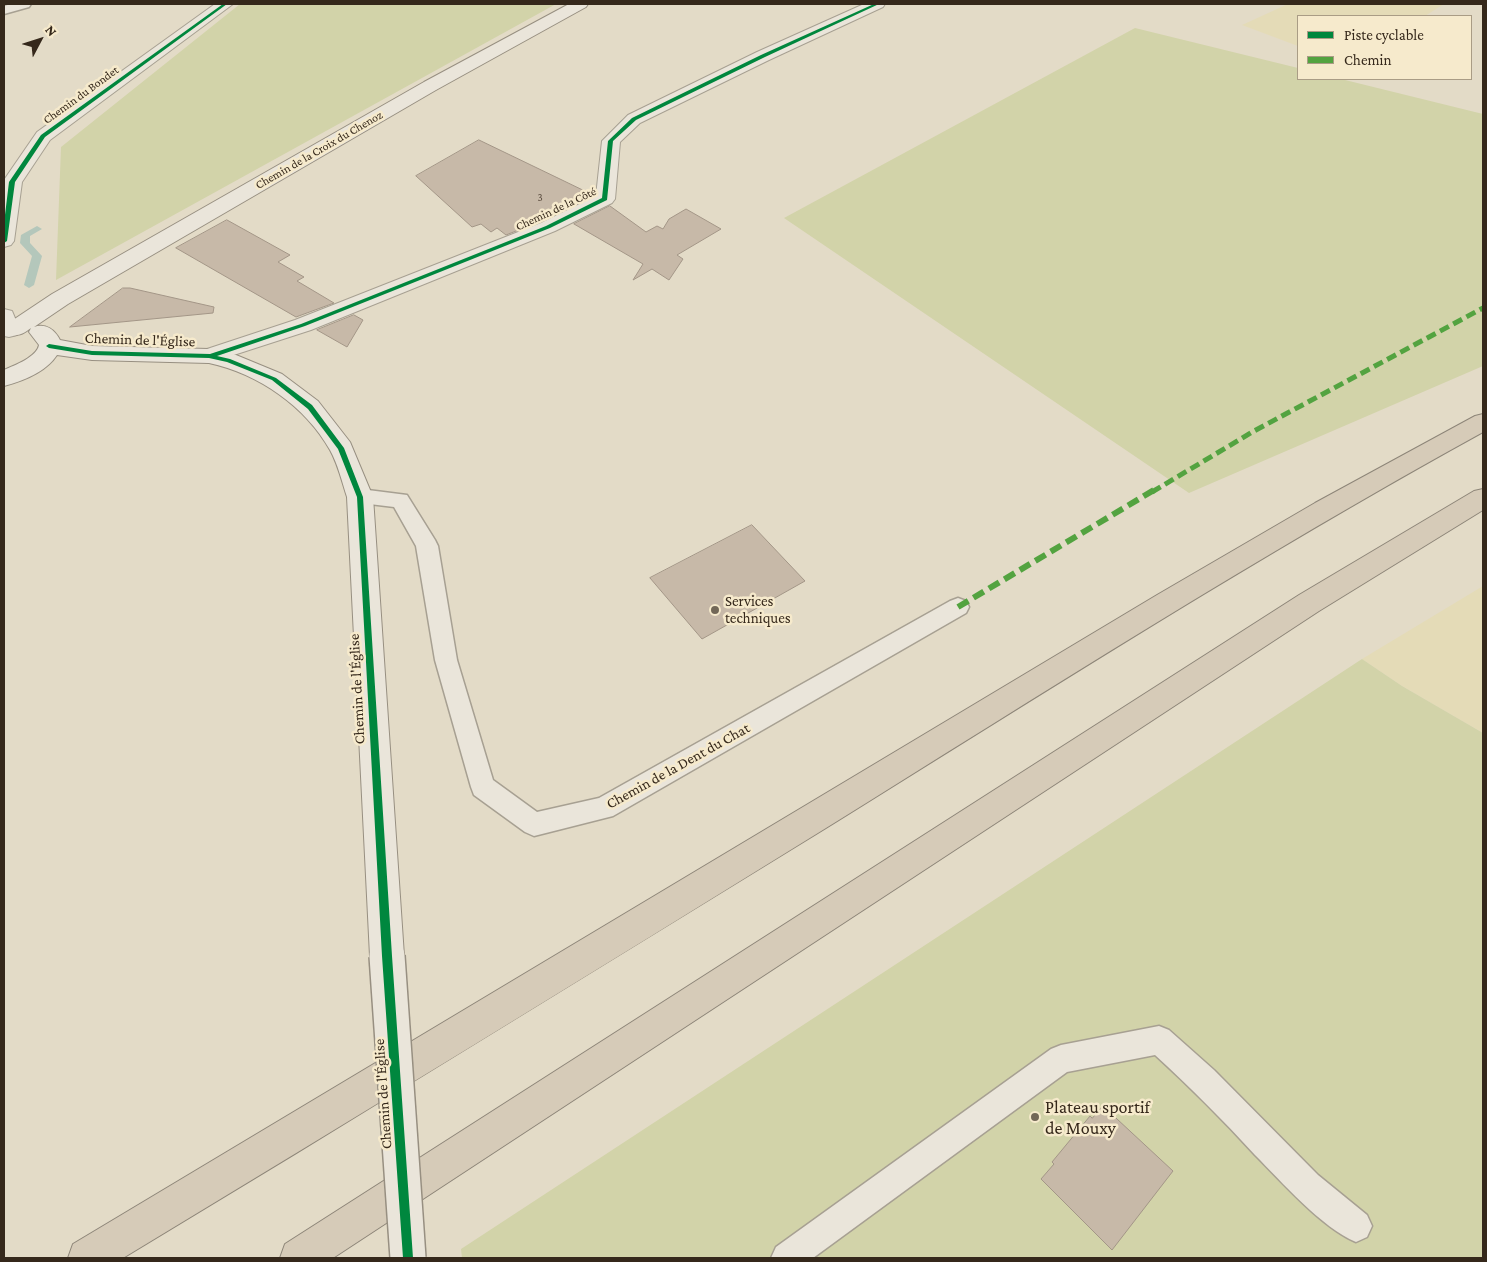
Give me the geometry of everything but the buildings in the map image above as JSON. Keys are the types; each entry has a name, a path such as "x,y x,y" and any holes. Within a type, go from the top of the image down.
{"highway":[{"path":"87,1258 507,1006 1255,550 1392,470 1483,422"},
{"path":"299,1258 1309,603 1483,498"}],"street":[{"name":"Chemin du Bondet","path":"4,241 12,182 43,136 226,4"},
{"name":"Chemin de la Croix du Chenoz","path":"13,327 430,86 580,4"},
{"name":"Chemin de la Côté","path":"209,356 312,322 548,227 605,199 611,141 634,119 763,56 877,4"},
{"path":"13,327 43,334 48,339 44,354"},
{"name":"Chemin de l'Église","path":"4,378 22,372 44,354 92,353 209,356 228,360 274,379 310,406 341,448 360,497 387,956 408,1258"}],"lane":[{"path":"4,10 24,4"},
{"name":"Chemin de la Dent du Chat","path":"360,497 400,500 427,546 446,660 483,787 534,824 604,808 958,607"},
{"path":"787,1258 1061,1059 1159,1040 1204,1080 1308,1186 1356,1226"}],"shaded area":[{"path":"1288,4 1444,4 1427,15 1297,15 1297,46 1242,25"},
{"path":"1483,586 1483,733 1402,686 1362,659"}],"green space":[{"path":"240,4 556,4 56,280 61,147"},
{"path":"1135,28 1297,68 1297,80 1345,80 1483,114 1483,366 1189,493 784,218"},
{"path":"1362,659 1402,686 1483,733 1483,1258 462,1258 461,1249"}],"waterway":[{"path":"29,285 37,256 25,243 26,235 37,229"}],"marked path":[{"path":"958,607 1254,431 1483,308"}],"cycle path":[{"path":"4,241 12,182 43,136 225,4"},
{"path":"212,355 303,325 548,227 605,199 611,141 634,119 763,56 877,4"},
{"path":"49,346 92,353 209,356 228,360 274,379 310,407 341,448 360,497 387,956 408,1258"}],"place":[{"name":"Services techniques","path":"715,610"},
{"name":"Plateau sportif de Mouxy","path":"1035,1117"}]}
